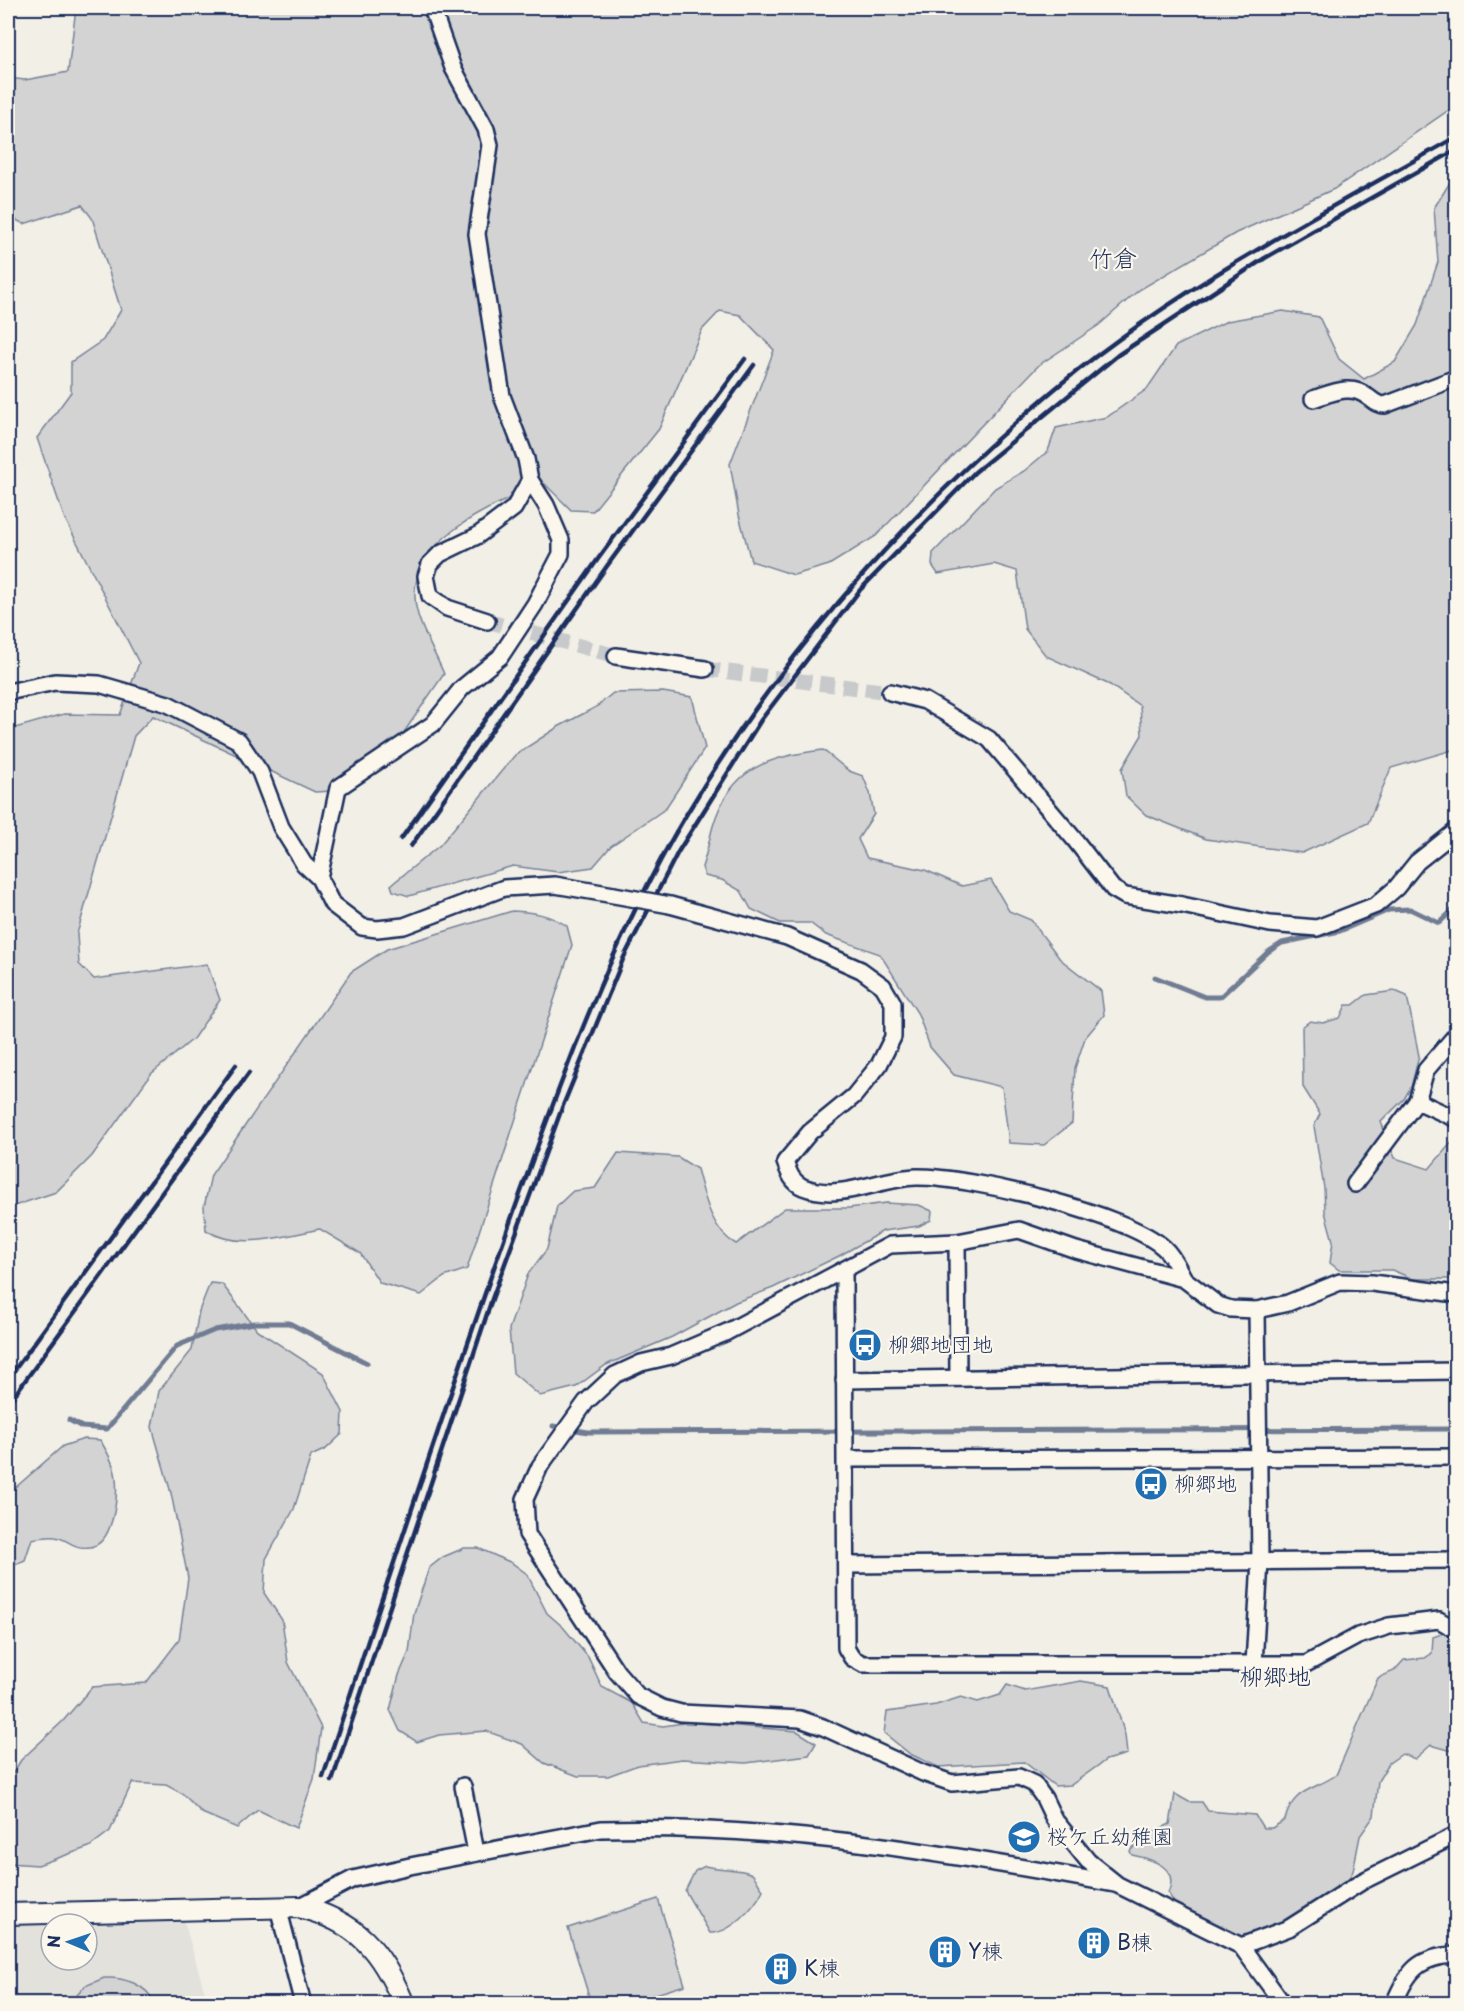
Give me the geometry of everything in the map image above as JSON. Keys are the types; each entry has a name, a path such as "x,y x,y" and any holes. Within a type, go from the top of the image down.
{"street":[{"path":"319,878 338,788 433,724 462,688 500,657 554,572 561,554 561,540 546,505 530,480 526,459 502,396 477,234 490,145 486,129 453,68 432,8"},
{"path":"1313,399 1348,389 1359,390 1378,405 1385,405 1456,378"},
{"path":"487,621 447,608 430,596 426,576 430,564 440,554 477,536 514,508 530,480"},
{"path":"616,656 705,669"},
{"path":"8,692 55,682 99,684 168,704 239,741 260,772 281,827 304,864 319,878 332,904 345,917 362,927 377,929 404,926 504,888 555,885 670,905 787,937 861,970 884,986 893,1004 893,1037 879,1065 854,1096 810,1132 785,1162 791,1179 802,1187 840,1192 915,1177 966,1180 1017,1191 1121,1224 1164,1247 1184,1279 1218,1305 1231,1309 1257,1310 1288,1303 1340,1282 1372,1283 1456,1294"},
{"path":"890,692 925,701 989,739 1075,840 1109,884 1125,896 1182,905 1270,924 1317,928 1376,905 1396,888 1417,862 1456,831"},
{"path":"1355,1184 1417,1101 1426,1070 1456,1035"},
{"path":"1417,1101 1456,1119"},
{"path":"1184,1279 1076,1250 1019,1230 957,1242 890,1245 844,1272 727,1332 671,1356 641,1363 615,1375 601,1385 572,1420 540,1466 525,1499 527,1534 617,1672 638,1696 662,1708 681,1713 800,1719 823,1726 923,1773 952,1782 1019,1777 1027,1779 1044,1798 1054,1820 1068,1839 1089,1861 1118,1885 1241,1947 1283,2004"},
{"path":"957,1242 958,1378"},
{"path":"844,1272 846,1648 852,1658 863,1664 1305,1664 1358,1636 1389,1626 1439,1620 1456,1630"},
{"path":"1254,1664 1260,1561 1256,1418 1257,1310"},
{"path":"844,1380 1256,1372 1456,1371"},
{"path":"846,1459 1456,1457"},
{"path":"847,1565 1456,1560"},
{"path":"463,1786 476,1852"},
{"path":"299,1907 353,1879 476,1852 601,1829 763,1833 904,1848 1118,1885"},
{"path":"1241,1947 1289,1928 1363,1881 1456,1835"},
{"path":"279,1907 303,2004"},
{"path":"8,1914 299,1907 328,1914 373,1948 393,1977 404,2004"},
{"path":"1394,2004 1404,1979 1419,1964 1442,1956 1456,1955"}],"shaded area":[{"path":"76,8 1456,8 1456,105 1334,189 1236,233 1139,290 1099,325 1039,365 876,536 829,565 794,575 751,561 739,515 730,464 774,350 740,315 720,311 702,330 659,429 593,511 571,510 545,484 476,515 435,547 421,567 415,590 418,615 444,674 387,757 351,790 315,792 153,716 134,736 77,934 79,964 94,979 207,964 220,1000 193,1039 151,1074 92,1156 56,1192 8,1208 8,730 64,714 120,715 139,663 64,517 37,438 71,392 71,362 103,340 121,310 92,218 82,205 24,224 8,216 8,78 25,80 68,72"},
{"path":"1456,182 1456,749 1391,768 1368,823 1302,853 1206,839 1146,815 1126,796 1122,769 1142,735 1140,706 1110,685 1046,656 1025,629 1017,571 994,564 938,574 932,565 933,553 995,488 1024,471 1048,451 1056,428 1107,417 1147,389 1176,346 1227,321 1283,311 1319,317 1339,359 1364,379 1395,362 1417,325 1438,262 1434,208 1449,184"},
{"path":"663,692 692,697 705,748 665,809 611,846 593,867 558,872 513,866 409,896 393,891 391,885 440,845 515,755 558,727 596,707 613,693"},
{"path":"823,750 849,771 863,776 870,793 874,814 858,839 867,858 925,870 962,886 991,880 1009,911 1031,920 1060,959 1101,991 1104,1015 1085,1038 1075,1068 1072,1123 1044,1145 1009,1143 1002,1087 954,1075 930,1047 918,1014 880,954 826,935 810,923 780,923 751,909 741,891 722,880 705,876 702,867 720,806 729,791 741,778 768,762"},
{"path":"512,911 541,914 560,922 567,926 572,945 467,1269 444,1277 421,1295 380,1283 360,1253 320,1229 277,1238 247,1241 232,1240 206,1230 204,1207 211,1175 351,972 387,949"},
{"path":"1395,991 1407,996 1419,1056 1411,1087 1404,1099 1381,1122 1395,1158 1429,1169 1452,1142 1456,1127 1456,1279 1413,1279 1392,1270 1339,1270 1330,1263 1333,1241 1325,1212 1324,1188 1314,1126 1320,1114 1303,1087 1302,1027 1310,1021 1323,1023 1340,1018 1346,1005 1353,1005 1366,995"},
{"path":"618,1153 678,1157 697,1169 715,1221 727,1238 736,1244 785,1208 849,1208 886,1203 919,1205 932,1211 931,1220 919,1226 883,1231 839,1256 773,1288 736,1302 672,1337 606,1365 576,1387 540,1396 513,1373 509,1329 528,1274 547,1249 557,1206 573,1191 595,1188"},
{"path":"210,1283 222,1284 257,1330 323,1373 343,1412 342,1434 326,1449 311,1456 294,1509 266,1559 264,1593 282,1620 288,1662 321,1728 314,1779 296,1828 258,1810 237,1828 202,1813 183,1794 166,1785 132,1783 110,1831 89,1847 38,1865 8,1863 8,1781 21,1760 63,1721 92,1687 146,1683 179,1640 188,1578 171,1493 152,1427 159,1391 192,1350 199,1311"},
{"path":"84,1439 100,1440 110,1458 115,1474 115,1508 104,1538 98,1544 90,1547 79,1547 55,1537 32,1539 25,1560 8,1568 8,1494 63,1446"},
{"path":"464,1548 478,1548 512,1563 527,1574 547,1613 563,1627 588,1657 602,1687 632,1703 644,1723 663,1726 690,1722 797,1731 816,1743 809,1755 746,1763 682,1759 638,1765 608,1776 578,1776 544,1763 522,1744 486,1731 439,1735 417,1742 400,1731 390,1710 399,1675 409,1652 414,1613 429,1568 443,1557"},
{"path":"1444,1633 1456,1638 1456,1752 1431,1745 1415,1759 1402,1754 1389,1763 1378,1781 1374,1816 1360,1836 1353,1871 1346,1884 1320,1898 1285,1925 1269,1928 1254,1936 1240,1938 1176,1906 1168,1893 1171,1884 1167,1871 1155,1862 1132,1855 1130,1851 1139,1842 1170,1824 1175,1794 1189,1802 1202,1802 1208,1811 1255,1815 1263,1828 1272,1828 1285,1820 1293,1802 1299,1796 1336,1775 1378,1678 1394,1671 1404,1660 1425,1658 1432,1653 1433,1637"},
{"path":"1081,1681 1110,1686 1125,1735 1127,1754 1106,1760 1071,1785 1055,1786 1024,1762 938,1767 910,1754 884,1733 887,1712 936,1705 961,1697 978,1702 1000,1695 1007,1685 1025,1691"},
{"path":"705,1866 748,1872 754,1876 763,1890 741,1918 718,1932 710,1933 685,1891 695,1871"},
{"path":"658,1899 685,1985 627,2003 591,2003 568,1928"},
{"path":"184,1921 208,2003 8,2003 8,1923 39,1923 39,1972 99,1972 99,1922"},
{"path":"104,1978 126,1980 140,1986 151,1996 154,2003 70,2003 85,1986"}],"waterway":[{"path":"1155,977 1205,997 1220,997 1268,952 1282,943 1340,931 1389,910 1410,909 1439,923 1456,907"},
{"path":"69,1420 82,1427 107,1429 177,1346 215,1330 254,1323 289,1323 367,1363"},
{"path":"553,1426 588,1432 1456,1429"}],"tunnel":[{"path":"487,621 616,656"},
{"path":"705,669 890,692"}],"railway":[{"path":"323,1777 461,1363 528,1172 588,1015 633,913 659,864 686,815 762,699 804,644 894,540 942,491 1044,398 1141,324 1192,290 1296,227 1456,137"},
{"path":"332,1781 492,1299 562,1108 624,957 678,852 761,720 860,590 975,472 1118,355 1265,258 1456,150"},
{"path":"401,839 598,559 745,359"},
{"path":"411,846 607,566 754,365"},
{"path":"8,1379 236,1065"},
{"path":"8,1404 249,1073"}],"place":[{"name":"柳郷地団地","path":"865,1345"},
{"name":"柳郷地","path":"1151,1484"},
{"name":"桜ケ丘幼稚園","path":"1024,1837"},
{"name":"B棟","path":"1094,1943"},
{"name":"Y棟","path":"945,1952"},
{"name":"K棟","path":"781,1969"}],"district":[{"name":"竹倉","path":"1113,259"},
{"name":"柳郷地","path":"1275,1677"}]}
